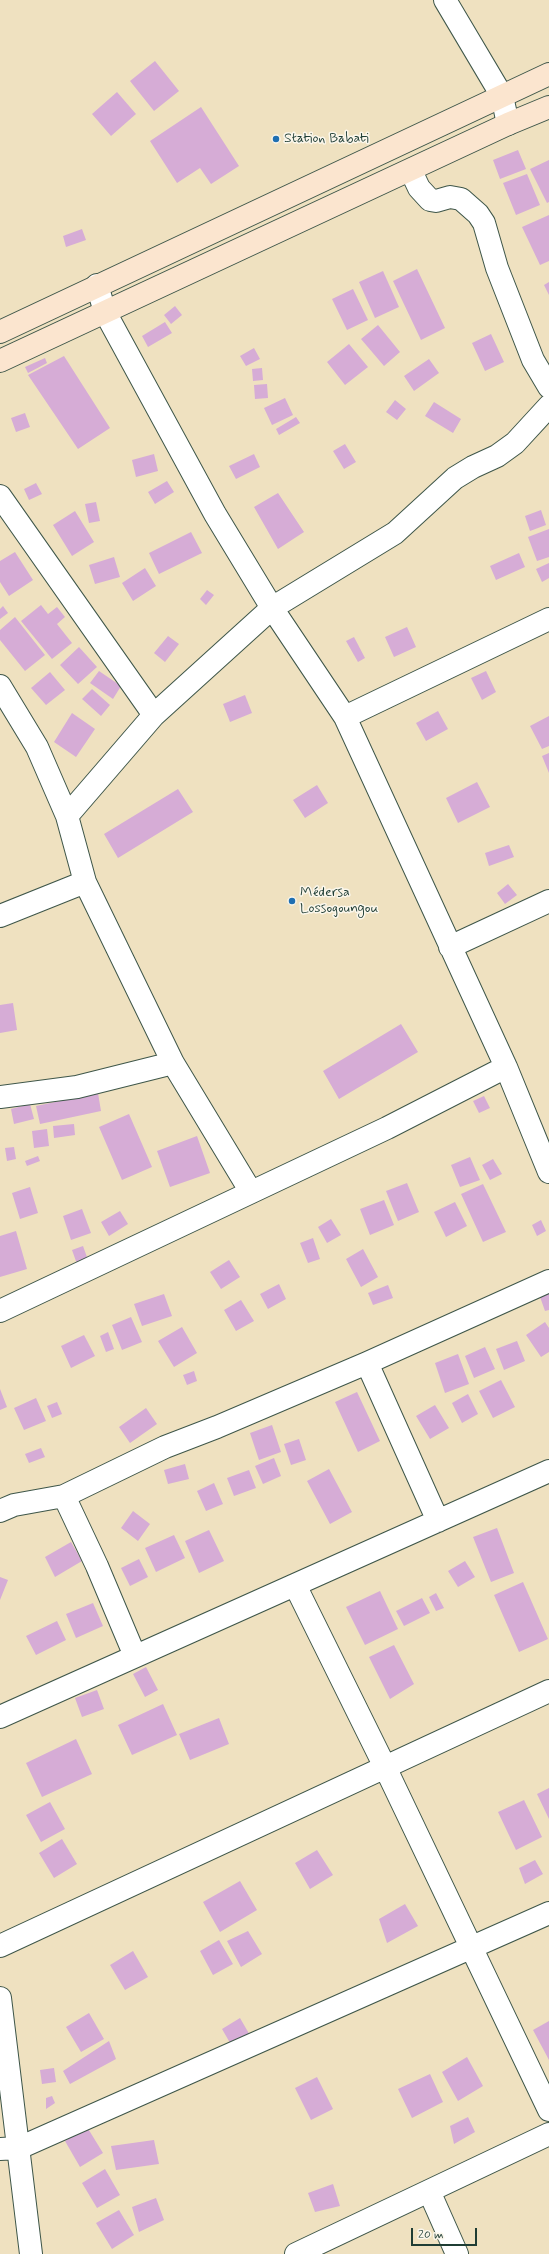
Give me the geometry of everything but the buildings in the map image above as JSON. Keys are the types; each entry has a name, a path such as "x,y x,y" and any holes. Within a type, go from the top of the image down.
{"main road":[{"path":"0,332 97,285 549,74"},
{"path":"0,361 411,171 508,124 549,107"}],"street":[{"path":"445,0 502,96 508,124"},
{"path":"411,171 419,188 430,200 436,201 450,197 460,199 478,214 484,223 496,268 530,353 549,387"},
{"path":"97,285 105,312 215,514 272,608 345,716 546,1157"},
{"path":"67,816 154,715 272,608 395,533 455,478 473,467 497,456 515,443 549,406"},
{"path":"0,496 154,715"},
{"path":"345,716 549,619"},
{"path":"0,686 37,747 67,816 85,882 173,1063 252,1192"},
{"path":"0,916 85,882"},
{"path":"450,947 549,901"},
{"path":"0,1098 77,1087 173,1063"},
{"path":"0,1310 387,1128 506,1067"},
{"path":"0,1511 14,1505 64,1496 165,1446 217,1427 366,1364 549,1281"},
{"path":"366,1364 438,1521"},
{"path":"0,1717 549,1471"},
{"path":"64,1496 97,1566 135,1656"},
{"path":"295,1585 385,1767 549,2110"},
{"path":"0,1946 549,1691"},
{"path":"10,2149 549,1913"},
{"path":"0,1998 10,2149 31,2254"},
{"path":"304,2252 549,2134"},
{"path":"429,2191 457,2254"}],"place":[{"name":"Station Babati","path":"276,139"},
{"name":"Médersa Lossogoungou","path":"292,901"}]}
